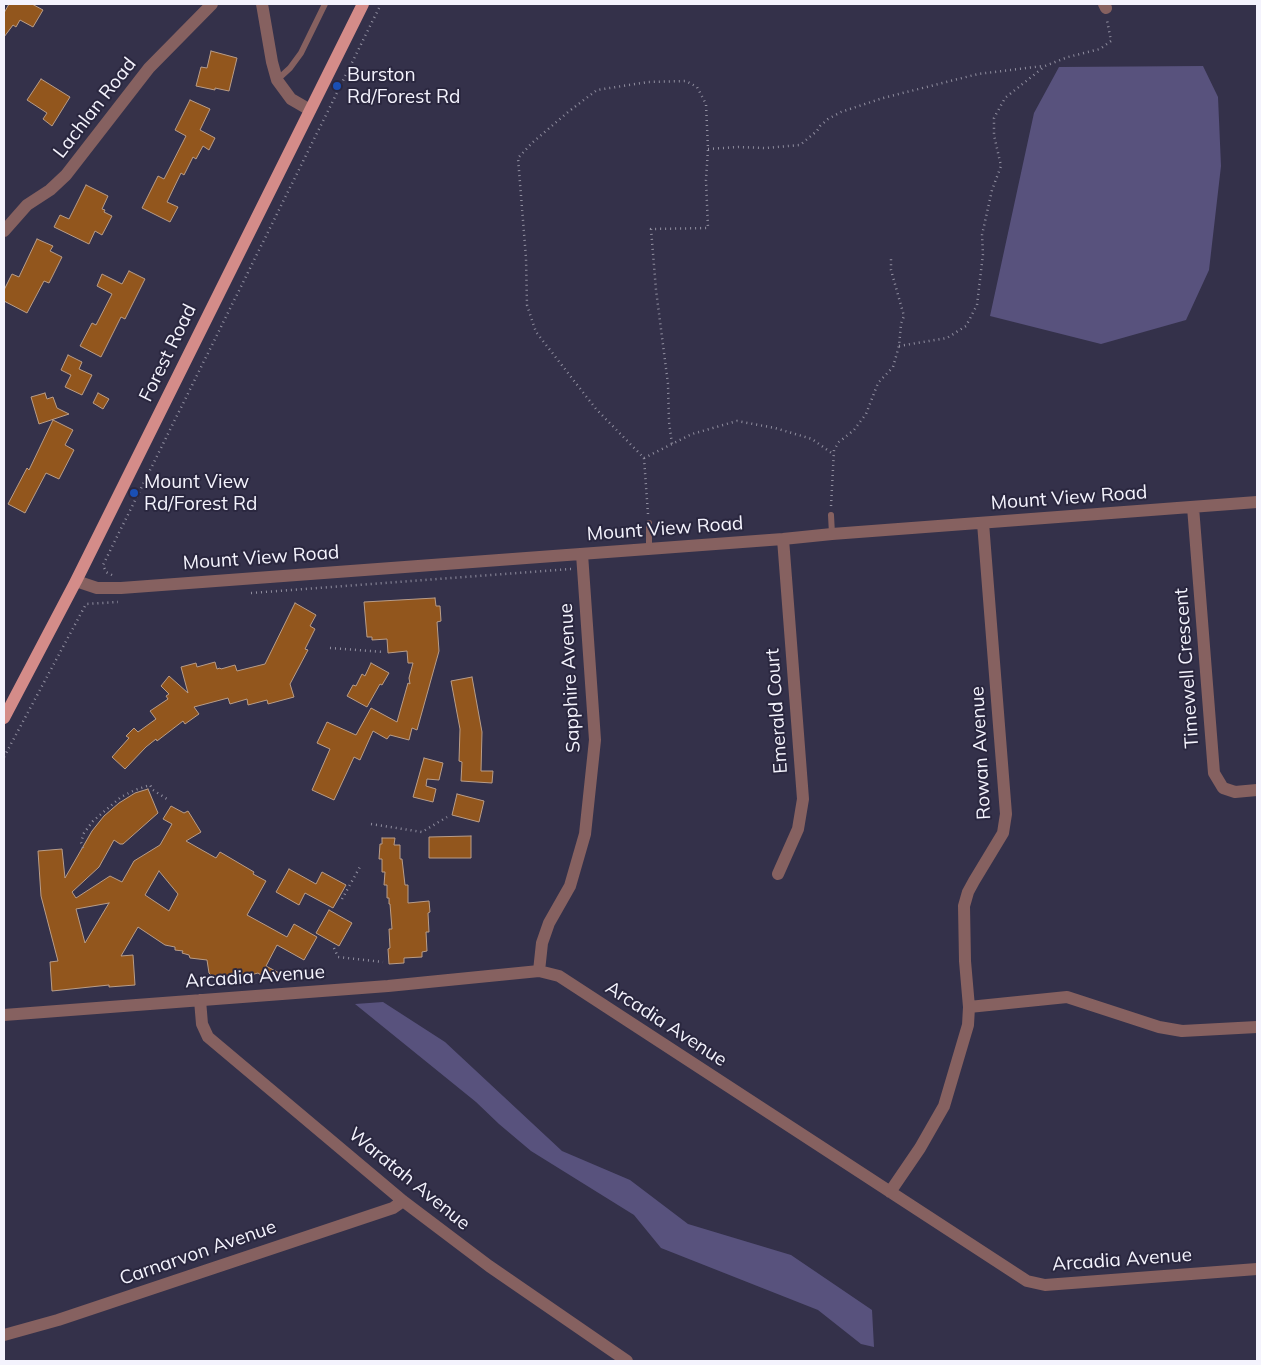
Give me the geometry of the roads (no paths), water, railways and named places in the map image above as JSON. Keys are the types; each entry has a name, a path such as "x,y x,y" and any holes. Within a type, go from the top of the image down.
{"main road":[{"name":"Forest Road","path":"4,718 76,581 363,4"}],"street":[{"name":"Lachlan Road","path":"4,231 27,206 50,190 66,175 149,68 212,4"},
{"path":"262,4 272,62 278,80 290,98 310,110"},
{"name":"Mount View Road","path":"76,581 97,588 121,588 1257,502"},
{"name":"Timewell Crescent","path":"1193,507 1214,773 1223,788 1235,792 1257,790"},
{"name":"Rowan Avenue","path":"890,1192 920,1148 944,1106 968,1025 969,1007 965,961 964,906 968,892 1003,833 1006,814 983,524"},
{"name":"Emerald Court","path":"778,874 798,829 803,800 784,539"},
{"name":"Sapphire Avenue","path":"540,971 542,943 550,923 570,886 585,834 595,740 582,554"},
{"name":"Arcadia Avenue","path":"4,1016 388,986 540,971 559,976 1028,1281 1046,1285 1257,1269"},
{"path":"969,1007 1067,997 1159,1027 1182,1031 1257,1028"},
{"name":"Waratah Avenue","path":"200,1000 202,1024 208,1037 403,1201 489,1266 628,1361"},
{"name":"Carnarvon Avenue","path":"4,1335 58,1320 393,1208 403,1201"}],"lane":[{"path":"278,80 290,68 300,53 325,4"},
{"path":"831,515 832,534"},
{"path":"649,523 649,549"}],"place":[{"name":"Burston Rd/Forest Rd","path":"337,86"},
{"name":"Mount View Rd/Forest Rd","path":"134,493"}]}
